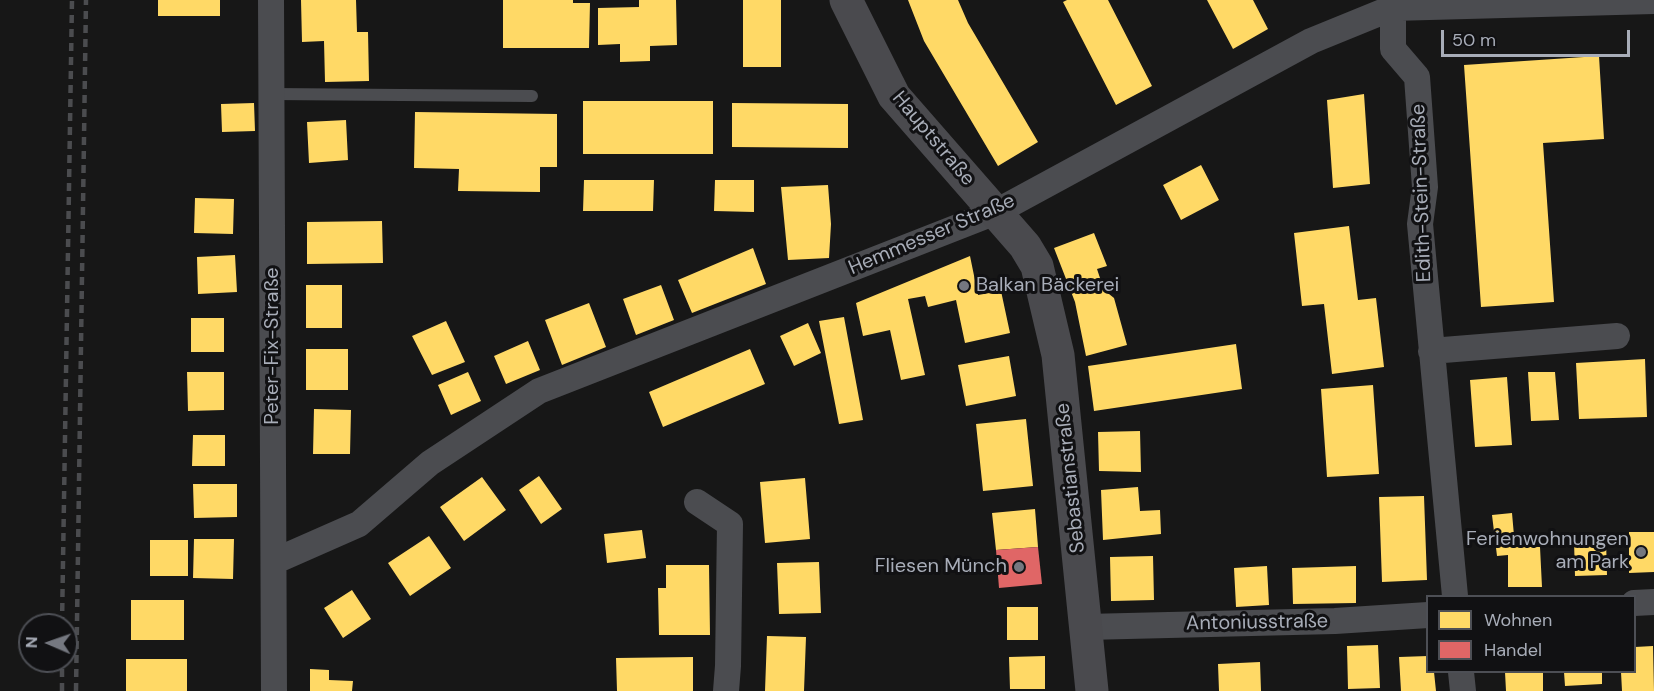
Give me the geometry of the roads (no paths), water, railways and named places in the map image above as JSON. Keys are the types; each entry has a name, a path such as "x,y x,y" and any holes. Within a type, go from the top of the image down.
{"street":[{"name":"Peter-Fix-Straße","path":"271,0 274,691"},
{"name":"Hauptstraße","path":"846,0 894,96 1025,246 1036,266"},
{"name":"Hemmesser Straße","path":"275,561 359,524 429,463 539,391 996,212 1311,41 1393,4 1654,1"},
{"name":"Edith-Stein-Straße","path":"1393,4 1393,49 1417,77 1425,187 1420,224 1455,595"},
{"name":"Sebastianstraße","path":"1036,266 1058,355 1092,691"},
{"path":"1431,351 1617,336"},
{"path":"697,502 730,524 726,691"},
{"path":"1636,603 1654,602"},
{"name":"Antoniusstraße","path":"1086,627 1335,621 1426,615"},
{"path":"1461,673 1463,691"}],"lane":[{"path":"272,94 532,96"}],"railway":[{"path":"62,613 72,0"},
{"path":"76,691 86,0"},
{"path":"62,673 62,691"}],"place":[{"name":"Balkan Bäckerei","path":"964,286"},
{"name":"Ferienwohnungen am Park","path":"1641,552"},
{"name":"Fliesen Münch","path":"1019,567"}]}
